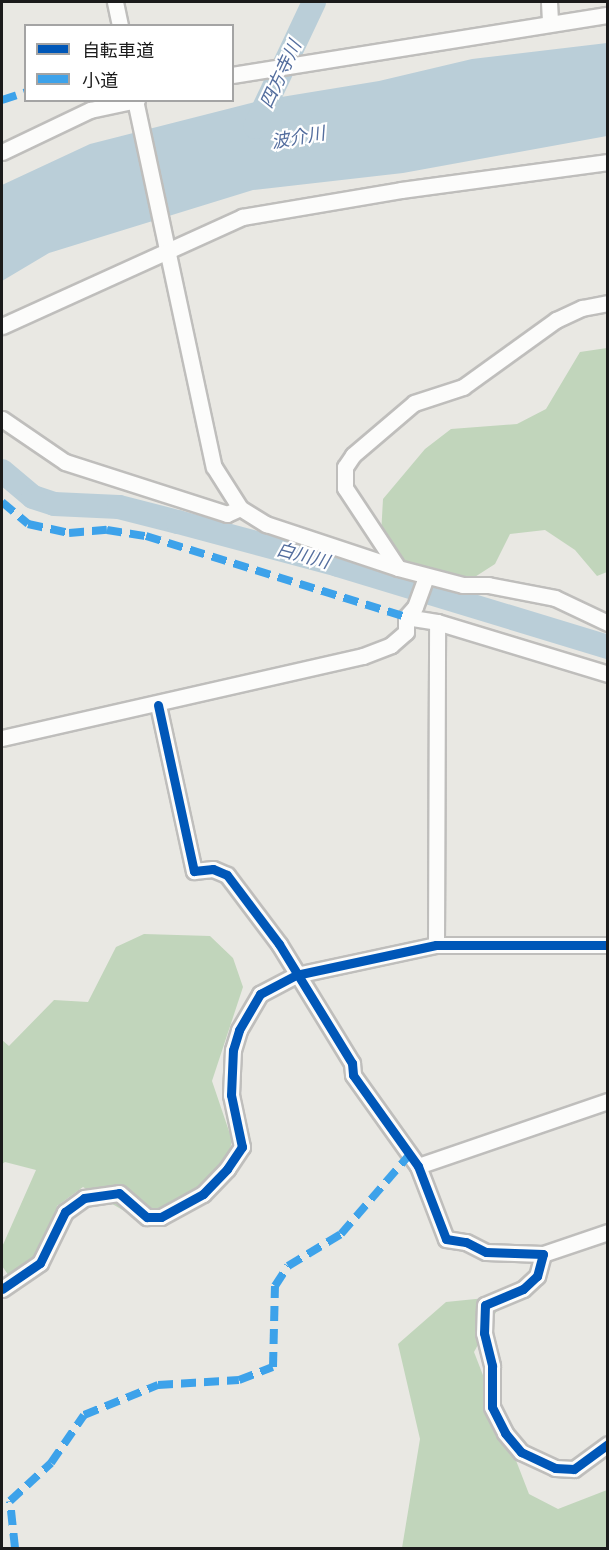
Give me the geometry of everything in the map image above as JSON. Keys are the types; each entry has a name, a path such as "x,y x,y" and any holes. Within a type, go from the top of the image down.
{"street":[{"path":"115,2 120,24"},
{"path":"549,2 550,22"},
{"path":"234,75 550,22 608,15"},
{"path":"2,152 90,110 136,103 214,467 240,508 266,524 398,568 424,580 555,598 608,623"},
{"path":"2,326 167,248 242,217 401,190 608,162"},
{"path":"398,568 345,488 345,467 353,455 414,403 463,387 556,320 582,308 608,303"},
{"path":"2,419 65,462 227,514 240,508"},
{"path":"2,738 158,705 363,656 392,645 406,632 411,612 424,580"},
{"path":"411,612 608,674"},
{"path":"436,945 437,622"},
{"path":"158,705 194,871 213,869 238,886 279,944 352,1063 352,1075 418,1166 446,1239 466,1242 486,1252 543,1254 608,1232"},
{"path":"2,1289 40,1263 65,1212 84,1198 118,1193 147,1217 161,1217 203,1194 227,1169 242,1147 231,1095 233,1050 238,1030 260,994 296,975 436,945 608,945"},
{"path":"418,1166 608,1101"},
{"path":"543,1254 537,1276 523,1289 485,1305 484,1333 492,1366 492,1407 505,1433 521,1452 548,1466 574,1469 608,1444"}],"green space":[{"path":"607,348 607,572 597,576 575,550 545,530 510,534 495,564 467,582 429,573 402,560 381,535 383,499 425,449 451,429 517,424 546,409 580,352"},
{"path":"144,934 210,936 233,958 243,987 212,1081 232,1140 226,1169 178,1214 145,1223 83,1187 57,1206 43,1268 16,1286 2,1266 2,1247 36,1170 5,1162 2,1164 2,1040 9,1046 54,1000 88,1002 116,947"},
{"path":"505,1296 474,1352 529,1494 558,1509 607,1490 607,1548 402,1548 420,1439 398,1344 446,1302"}],"water":[{"name":"波介川","path":"607,43 607,136 403,173 253,190 49,253 2,281 2,185 90,144 263,100 379,81 472,59"}],"waterway":[{"name":"四方寺川","path":"255,127 314,2"},
{"name":"白川川","path":"2,471 33,497 54,504 119,507 178,522 338,565 608,647"}],"marked path":[{"path":"2,100 24,93"},
{"path":"2,502 28,524 69,533 107,530 146,536 406,617"},
{"path":"15,1548 10,1501 51,1463 84,1415 158,1385 239,1380 273,1367 275,1286 288,1266 341,1234 410,1154"}],"cycle path":[{"path":"158,705 194,871 213,869 227,875 279,944 352,1063 353,1075 418,1166 446,1239 466,1242 486,1252 543,1254 537,1276 523,1289 485,1305 484,1333 492,1366 492,1407 505,1433 521,1452 555,1468 574,1469 608,1444"},
{"path":"2,1289 40,1263 65,1212 84,1198 119,1193 147,1217 161,1217 203,1194 227,1169 242,1147 231,1095 233,1050 239,1030 260,994 296,975 436,945 608,945"}]}
